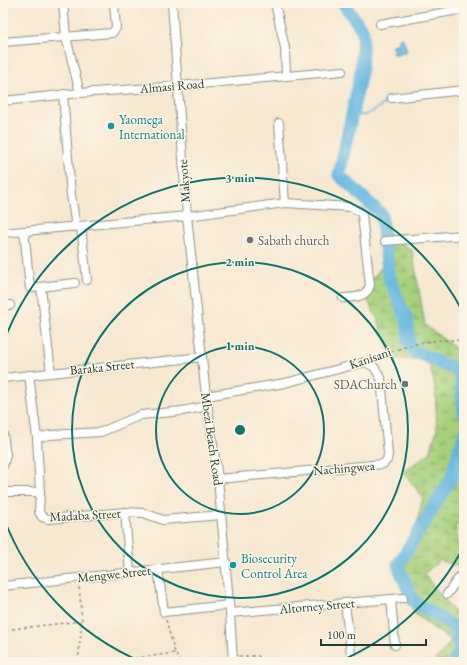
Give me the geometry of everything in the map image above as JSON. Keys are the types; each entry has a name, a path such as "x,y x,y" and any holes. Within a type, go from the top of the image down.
{"street":[{"path":"63,3 66,37 80,93"},
{"path":"3,42 66,37 114,31 114,3"},
{"name":"Makyote","path":"172,3 187,216"},
{"path":"275,3 285,48 286,74"},
{"path":"380,24 464,9"},
{"name":"Almasi Road","path":"3,102 63,94 178,86 286,74 342,71"},
{"path":"392,98 464,90"},
{"path":"63,94 70,160 71,195 87,280"},
{"path":"279,123 285,203"},
{"path":"3,233 187,216 285,203 351,207 360,211 363,221 370,285 366,293 362,296 343,298"},
{"name":"Mbezi Beach Road","path":"187,216 206,396 218,479 230,609 232,659"},
{"path":"24,231 28,287 31,288 75,283"},
{"path":"385,241 464,235"},
{"path":"41,287 51,373"},
{"name":"Baraka Street","path":"3,378 202,356"},
{"name":"Kanisani","path":"206,396 285,382 366,362"},
{"name":"Nachingwea","path":"218,479 380,465 385,462 388,454 381,378 374,367 366,362"},
{"name":"Madaba Street","path":"29,375 37,438 40,492 39,512 45,518 125,512 144,513 163,520 221,515"},
{"path":"37,438 50,435 101,432 141,415 182,411 208,406"},
{"path":"3,434 6,455 3,466"},
{"path":"3,492 40,492"},
{"path":"125,512 130,573"},
{"name":"Mengwe Street","path":"3,586 226,562"},
{"path":"158,569 164,612"},
{"path":"447,594 460,575 464,573"},
{"name":"Altorney Street","path":"164,612 345,603 404,598"},
{"path":"391,599 395,645"},
{"path":"345,603 352,662"}],"path":[{"name":"Kanisani","path":"366,362 409,344 431,340 464,341"},
{"path":"78,577 82,621 78,662"},
{"path":"164,612 174,653 180,662"},
{"path":"12,629 82,621"},
{"path":"106,662 174,653"},
{"path":"232,659 250,654 258,656 265,662"}],"green space":[{"path":"379,231 412,250 425,325 464,355 464,487 459,499 464,507 464,523 455,526 464,569 440,560 424,574 464,624 464,662 434,662 451,641 415,614 402,589 395,567 414,537 423,497 403,472 430,453 437,428 435,386 428,359 393,359 377,318 362,290 384,265"}],"water":[{"path":"403,38 407,51 393,55 392,45 398,44 397,39"}],"waterway":[{"path":"343,3 363,31 361,72 339,175 381,214 389,278 407,320 409,344"},
{"path":"349,124 359,115 366,115 383,105 386,98 389,97"},
{"path":"414,351 460,372 464,414"},
{"path":"454,662 461,650 453,626 413,601 398,565 451,479 464,434"}],"place":[{"name":"Yaomega International","path":"111,126"},
{"name":"Sabath church","path":"250,240"},
{"name":"SDAChurch","path":"405,384"},
{"name":"Biosecurity Control Area","path":"233,565"}]}
